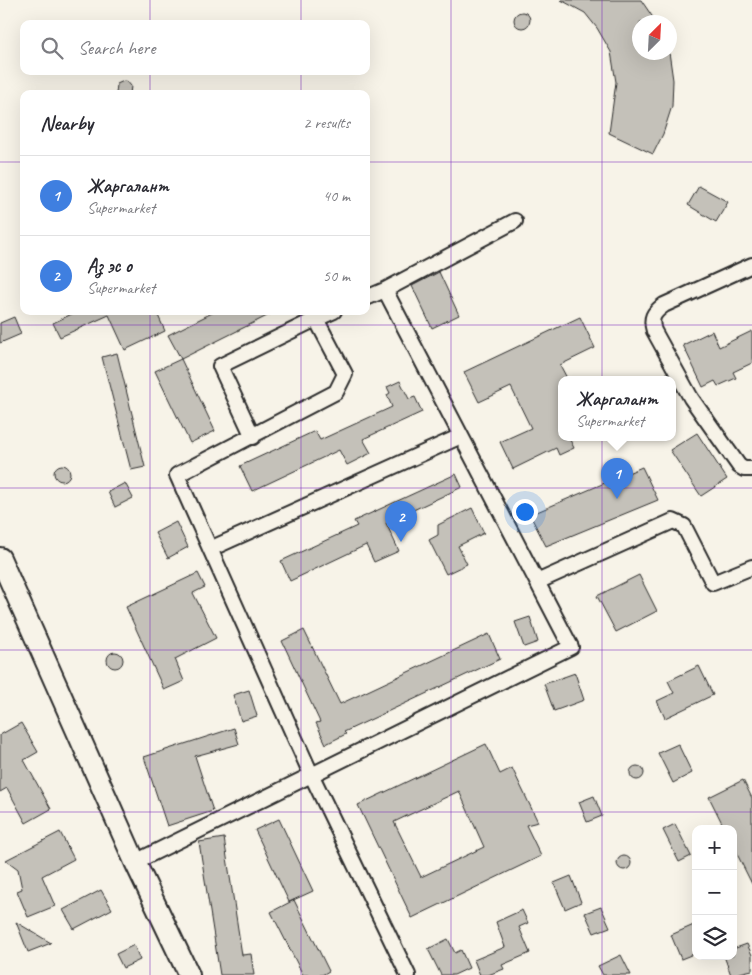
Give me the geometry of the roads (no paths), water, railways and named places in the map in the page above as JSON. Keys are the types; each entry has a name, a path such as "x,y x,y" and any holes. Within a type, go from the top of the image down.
{"street":[{"path":"370,296 516,221"},
{"path":"752,265 664,305 654,312 651,321 654,331 691,398 739,466 744,469 752,468"},
{"path":"135,862 571,647 385,290"},
{"path":"253,437 220,366 325,315"},
{"path":"316,319 344,374 342,384 336,392 177,475 311,774 408,975"},
{"path":"210,549 461,436"},
{"path":"537,582 673,521 684,526 713,583 752,567"},
{"path":"0,558 135,862 189,975"}],"place":[{"name":"Жаргалант","path":"617,499"},
{"name":"Аз эс о","path":"401,542"}]}
